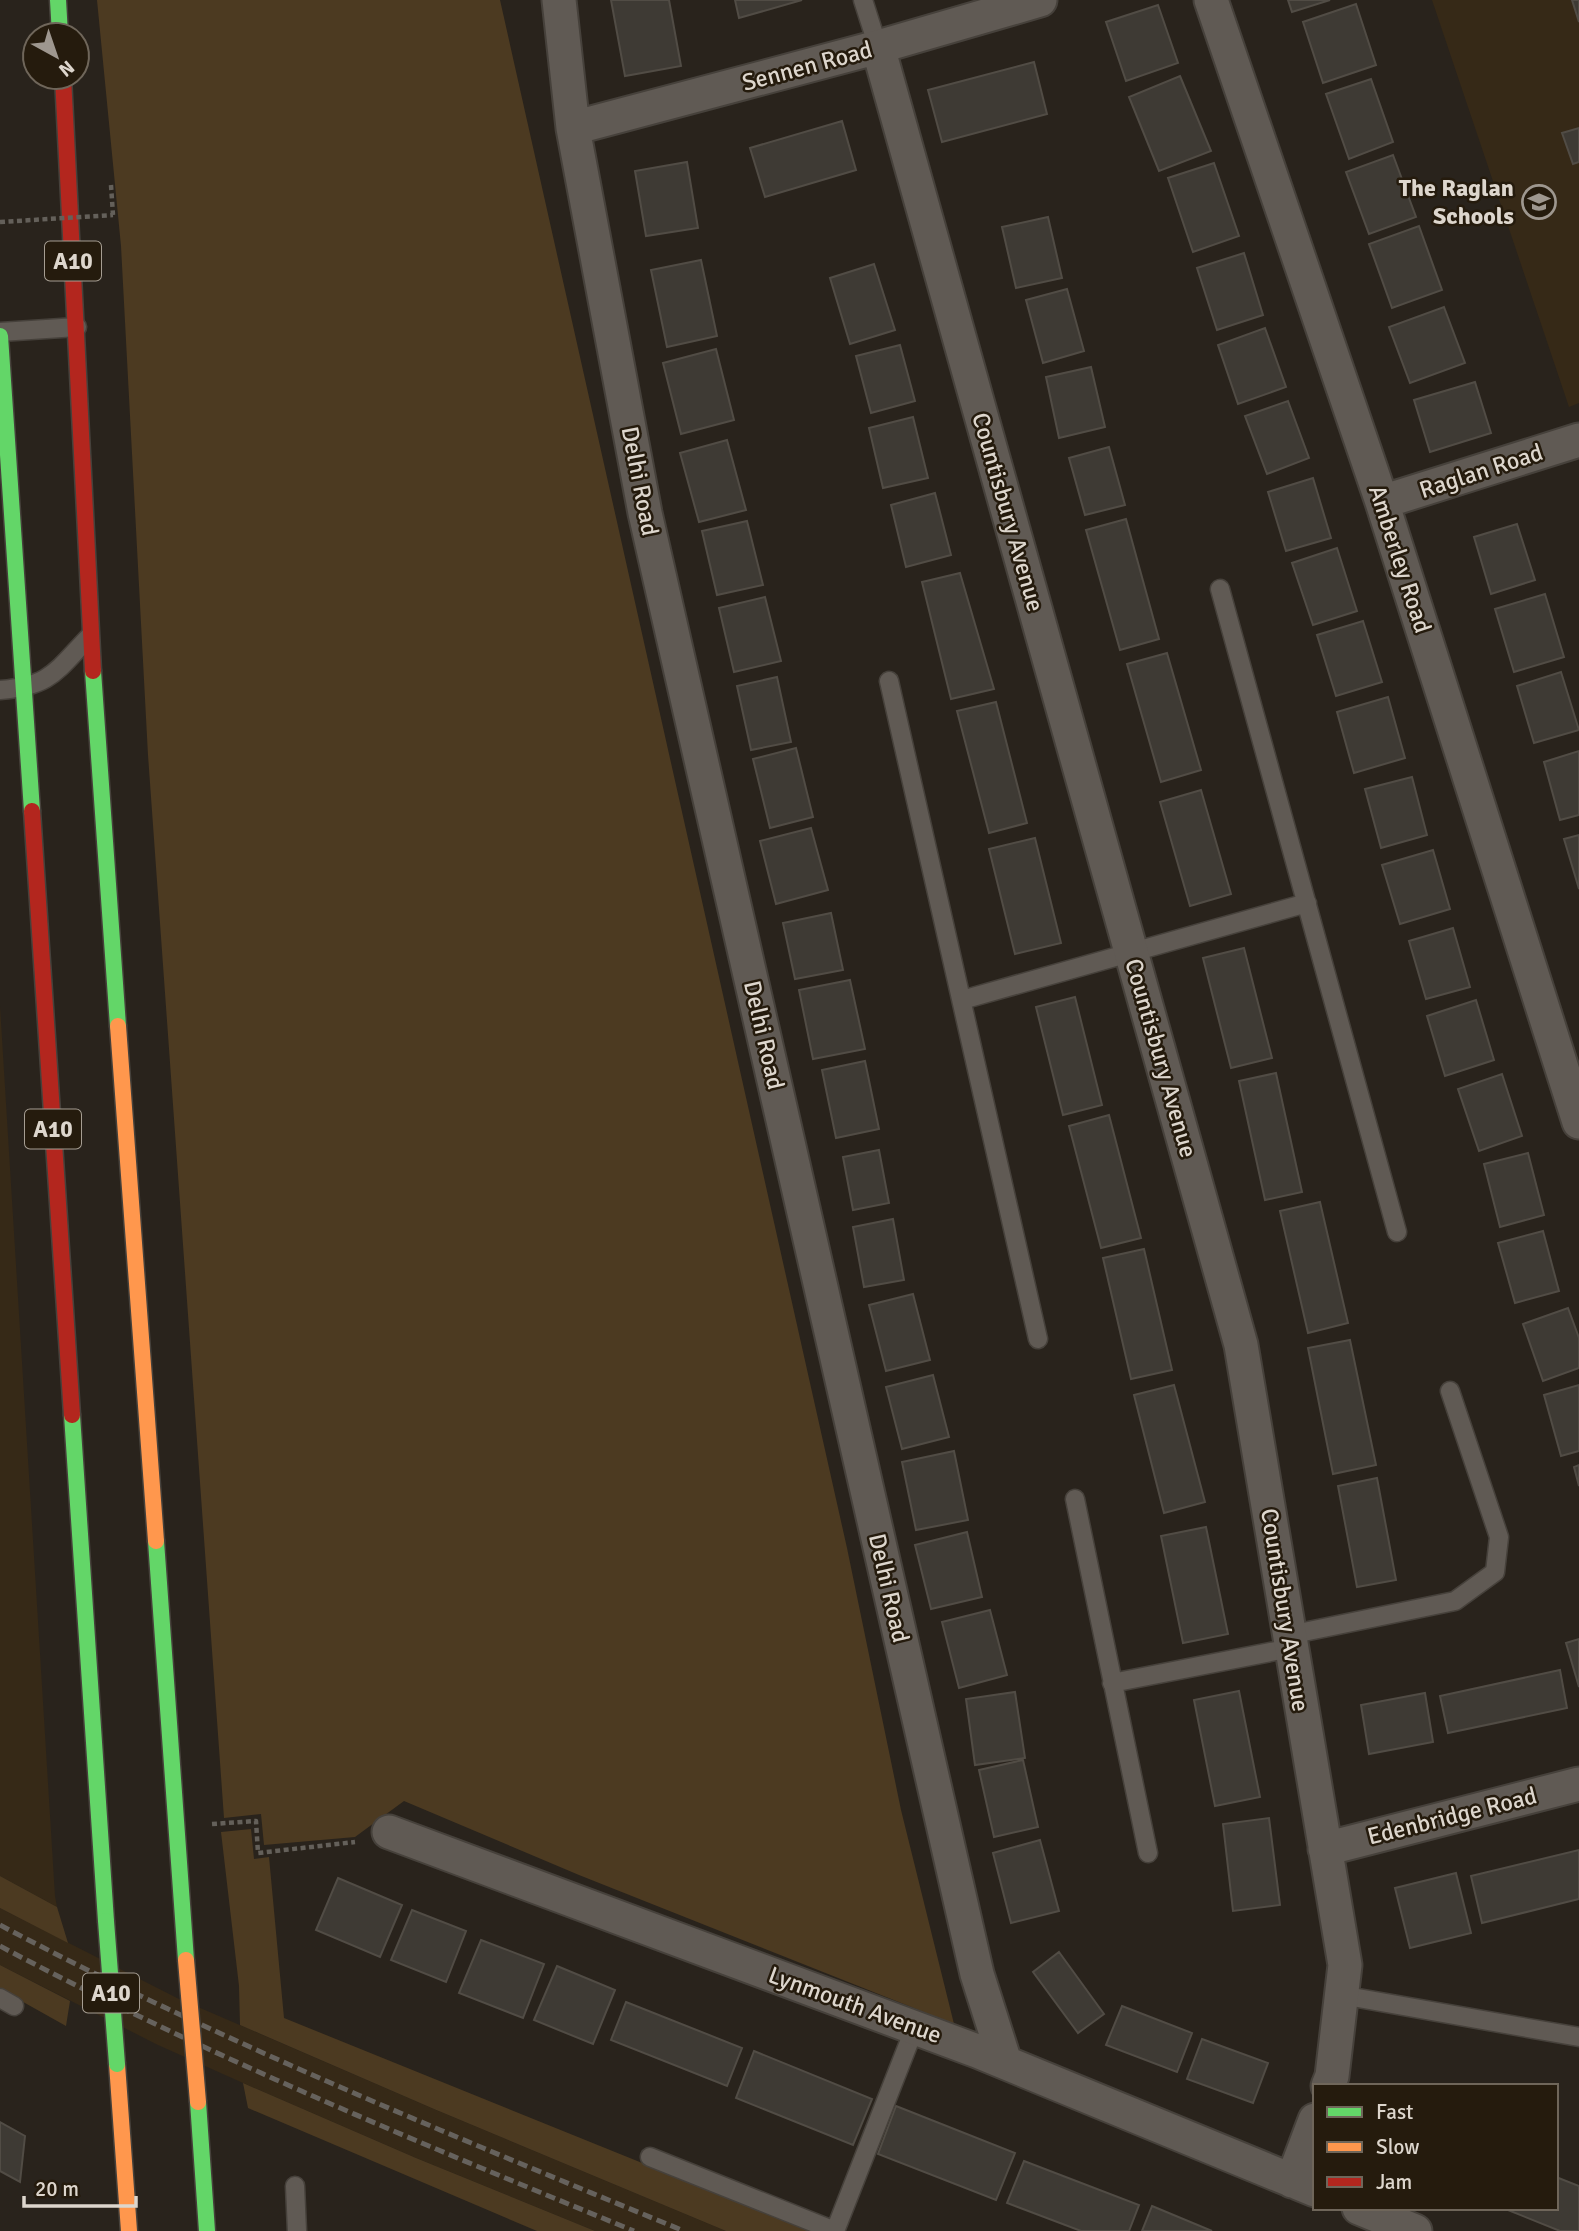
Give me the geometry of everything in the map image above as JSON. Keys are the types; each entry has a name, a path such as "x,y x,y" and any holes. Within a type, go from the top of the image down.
{"highway":[{"path":"58,0 59,21"},
{"name":"A10","path":"64,91 90,636 207,2231"},
{"name":"A10","path":"0,334 128,2231"}],"street":[{"name":"Delhi Road","path":"559,0 573,128 645,513 977,1974 1005,2062"},
{"name":"Sennen Road","path":"573,128 878,47 1040,0"},
{"name":"Amberley Road","path":"1211,0 1382,502 1579,1122"},
{"name":"Countisbury Avenue","path":"878,47 1241,1345 1345,1965 1329,2084"},
{"name":"Raglan Road","path":"1382,502 1579,440"},
{"name":"Edenbridge Road","path":"1325,1849 1579,1784"},
{"name":"Lynmouth Avenue","path":"389,1832 915,2027 1303,2185"},
{"path":"1303,2185 1313,2131"},
{"path":"1364,2210 1415,2231"}],"lane":[{"path":"863,0 878,47"},
{"path":"0,334 77,327"},
{"path":"1220,589 1397,1232"},
{"path":"0,690 24,688 50,678 90,636"},
{"path":"888,681 1038,1339"},
{"path":"962,1000 1307,903"},
{"path":"1112,1683 1455,1601 1496,1572 1499,1537 1450,1391"},
{"path":"1075,1499 1148,1853"},
{"path":"1342,1995 1579,2037"},
{"path":"650,2157 835,2231 915,2027"},
{"path":"295,2186 297,2231"}],"path":[{"path":"0,222 113,215 110,175"},
{"path":"212,1824 256,1821 258,1853 355,1842 389,1832"}],"shaded area":[{"path":"97,0 500,0 847,1548 901,1810 954,2024 579,1875 404,1801 355,1837 264,1845 261,1814 224,1818 148,755 121,246"},
{"name":"The Raglan Schools","path":"1432,0 1579,0 1579,403 1569,407"},
{"path":"0,1006 55,1896 57,1907 0,1876"},
{"path":"251,1829 254,1859 269,1857 284,2018 810,2231 726,2231 240,2025 239,1986 221,1832"},
{"path":"0,1876 57,1907 68,1943 0,1908"},
{"path":"0,1908 177,1998 726,2231 595,2231 243,2083 158,2045 0,1965"},
{"path":"0,1965 70,2001 66,2026 0,1989"},
{"path":"243,2083 595,2231 537,2231 248,2108"}],"building":[{"path":"611,0 669,0 681,66 625,76"},
{"path":"735,0 802,0 739,18"},
{"path":"1288,0 1330,0 1292,12"},
{"path":"1572,0 1579,0 1579,22"},
{"path":"1356,4 1376,65 1323,83 1303,22"},
{"path":"1158,5 1178,63 1126,81 1106,22"},
{"path":"1034,62 1047,114 942,142 928,90"},
{"path":"1180,76 1211,151 1159,171 1129,97"},
{"path":"1371,79 1393,142 1349,159 1326,94"},
{"path":"842,121 856,170 765,197 750,148"},
{"path":"1579,128 1579,162 1573,164 1562,133"},
{"path":"1393,155 1416,217 1369,234 1346,172"},
{"path":"687,162 698,228 646,236 635,171"},
{"path":"1214,163 1239,236 1193,252 1168,178"},
{"path":"1048,217 1062,278 1016,288 1002,227"},
{"path":"1419,226 1442,290 1392,308 1369,244"},
{"path":"1244,253 1263,315 1217,330 1197,268"},
{"path":"701,260 717,336 667,347 651,270"},
{"path":"874,264 895,330 850,344 830,278"},
{"path":"1067,289 1084,351 1043,363 1026,300"},
{"path":"1444,307 1465,363 1410,383 1389,327"},
{"path":"1265,328 1286,387 1238,404 1218,345"},
{"path":"900,345 915,401 871,413 856,356"},
{"path":"716,349 734,420 681,434 663,363"},
{"path":"1091,367 1105,427 1059,438 1046,377"},
{"path":"1475,382 1491,433 1430,452 1414,400"},
{"path":"1288,401 1309,458 1267,474 1245,416"},
{"path":"913,417 928,478 883,488 869,428"},
{"path":"727,440 746,510 699,522 680,453"},
{"path":"1109,447 1125,505 1085,515 1069,458"},
{"path":"1313,478 1331,538 1286,551 1268,492"},
{"path":"935,493 951,555 906,567 891,505"},
{"path":"1126,519 1159,639 1120,650 1086,530"},
{"path":"747,521 763,585 717,595 702,531"},
{"path":"1517,524 1535,580 1491,594 1474,537"},
{"path":"1337,548 1357,611 1313,625 1292,563"},
{"path":"960,573 994,689 951,699 922,582"},
{"path":"1545,594 1564,657 1514,672 1495,609"},
{"path":"765,597 781,661 734,672 719,608"},
{"path":"1363,621 1382,682 1336,696 1317,635"},
{"path":"1167,653 1201,770 1161,782 1127,664"},
{"path":"1561,672 1579,730 1534,743 1517,686"},
{"path":"777,677 791,742 751,750 737,686"},
{"path":"1388,697 1405,758 1354,773 1337,712"},
{"path":"996,702 1027,823 989,833 957,711"},
{"path":"796,748 813,817 770,828 753,759"},
{"path":"1579,751 1579,815 1560,820 1544,762"},
{"path":"1412,777 1427,835 1381,848 1365,789"},
{"path":"1201,790 1231,894 1190,906 1160,802"},
{"path":"811,828 828,890 776,904 760,841"},
{"path":"1579,835 1579,889 1564,839"},
{"path":"1035,838 1061,943 1015,954 989,849"},
{"path":"1433,850 1450,909 1400,924 1382,865"},
{"path":"831,913 843,970 795,979 783,923"},
{"path":"1453,928 1470,987 1426,999 1409,941"},
{"path":"1244,948 1272,1058 1231,1068 1203,958"},
{"path":"850,980 865,1049 813,1059 799,990"},
{"path":"1075,997 1102,1105 1063,1115 1036,1007"},
{"path":"1476,1000 1494,1060 1445,1076 1427,1016"},
{"path":"865,1061 879,1129 836,1138 822,1070"},
{"path":"1276,1073 1302,1192 1265,1200 1239,1081"},
{"path":"1502,1074 1522,1136 1479,1151 1458,1089"},
{"path":"1109,1115 1141,1238 1101,1248 1069,1126"},
{"path":"879,1150 889,1203 853,1210 843,1157"},
{"path":"1528,1153 1544,1215 1500,1227 1484,1164"},
{"path":"1320,1202 1348,1323 1308,1333 1280,1211"},
{"path":"893,1219 904,1280 864,1287 853,1227"},
{"path":"1543,1231 1559,1291 1515,1303 1498,1243"},
{"path":"1144,1249 1172,1370 1131,1379 1103,1258"},
{"path":"913,1294 930,1360 886,1371 869,1305"},
{"path":"1568,1308 1579,1338 1579,1368 1543,1381 1523,1324"},
{"path":"1350,1340 1376,1465 1333,1474 1308,1348"},
{"path":"933,1375 949,1437 902,1449 886,1387"},
{"path":"1174,1385 1205,1502 1164,1513 1134,1395"},
{"path":"1579,1385 1579,1451 1561,1456 1544,1395"},
{"path":"954,1451 968,1520 916,1530 902,1462"},
{"path":"1579,1465 1579,1486 1574,1467"},
{"path":"1377,1478 1396,1580 1357,1587 1338,1486"},
{"path":"1206,1527 1228,1634 1183,1643 1161,1536"},
{"path":"967,1532 982,1597 931,1609 915,1545"},
{"path":"990,1610 1007,1675 959,1688 942,1622"},
{"path":"1579,1639 1579,1687 1566,1643"},
{"path":"1560,1670 1567,1708 1448,1733 1440,1696"},
{"path":"1239,1691 1260,1797 1215,1806 1194,1700"},
{"path":"1015,1692 1025,1758 975,1765 966,1699"},
{"path":"1425,1693 1433,1742 1369,1754 1361,1705"},
{"path":"1023,1760 1038,1827 994,1837 979,1770"},
{"path":"1269,1818 1280,1905 1233,1911 1223,1824"},
{"path":"1040,1840 1059,1911 1011,1923 993,1853"},
{"path":"1579,1850 1579,1899 1482,1923 1471,1876"},
{"path":"1456,1873 1471,1933 1410,1948 1395,1888"},
{"path":"338,1878 402,1905 380,1957 316,1930"},
{"path":"412,1910 466,1931 446,1982 391,1960"},
{"path":"481,1940 544,1964 523,2018 459,1993"},
{"path":"1059,1952 1104,2014 1078,2033 1033,1972"},
{"path":"557,1966 615,1990 593,2044 534,2020"},
{"path":"626,2002 742,2048 727,2086 611,2040"},
{"path":"1122,2006 1192,2033 1177,2072 1106,2045"},
{"path":"1202,2039 1268,2063 1253,2103 1187,2079"},
{"path":"754,2051 872,2099 853,2145 736,2098"},
{"path":"896,2106 1015,2153 996,2200 878,2154"},
{"path":"0,2122 25,2136 20,2182 0,2171"},
{"path":"1024,2161 1139,2205 1129,2231 1081,2231 1007,2203"},
{"path":"1558,2178 1579,2186 1579,2231 1560,2231 1508,2210 1558,2210"},
{"path":"1152,2206 1212,2231 1142,2231"}],"railway":[{"path":"0,1925 83,1968 253,2048 424,2123 684,2231"},
{"path":"0,1946 234,2061 393,2131 634,2231"}],"traffic: fast":[{"path":"58,0 59,21"},
{"path":"0,336 32,811"},
{"path":"93,671 118,1026"},
{"path":"72,1415 106,1921"},
{"path":"156,1541 186,1960"},
{"path":"106,1921 117,2064"},
{"path":"198,2102 207,2231"}],"traffic: slow":[{"path":"118,1026 156,1541"},
{"path":"186,1960 198,2102"},
{"path":"117,2064 129,2231"}],"traffic: jam":[{"path":"64,91 93,671"},
{"path":"32,811 72,1415"}],"place":[{"name":"The Raglan Schools","path":"1539,202"}]}
